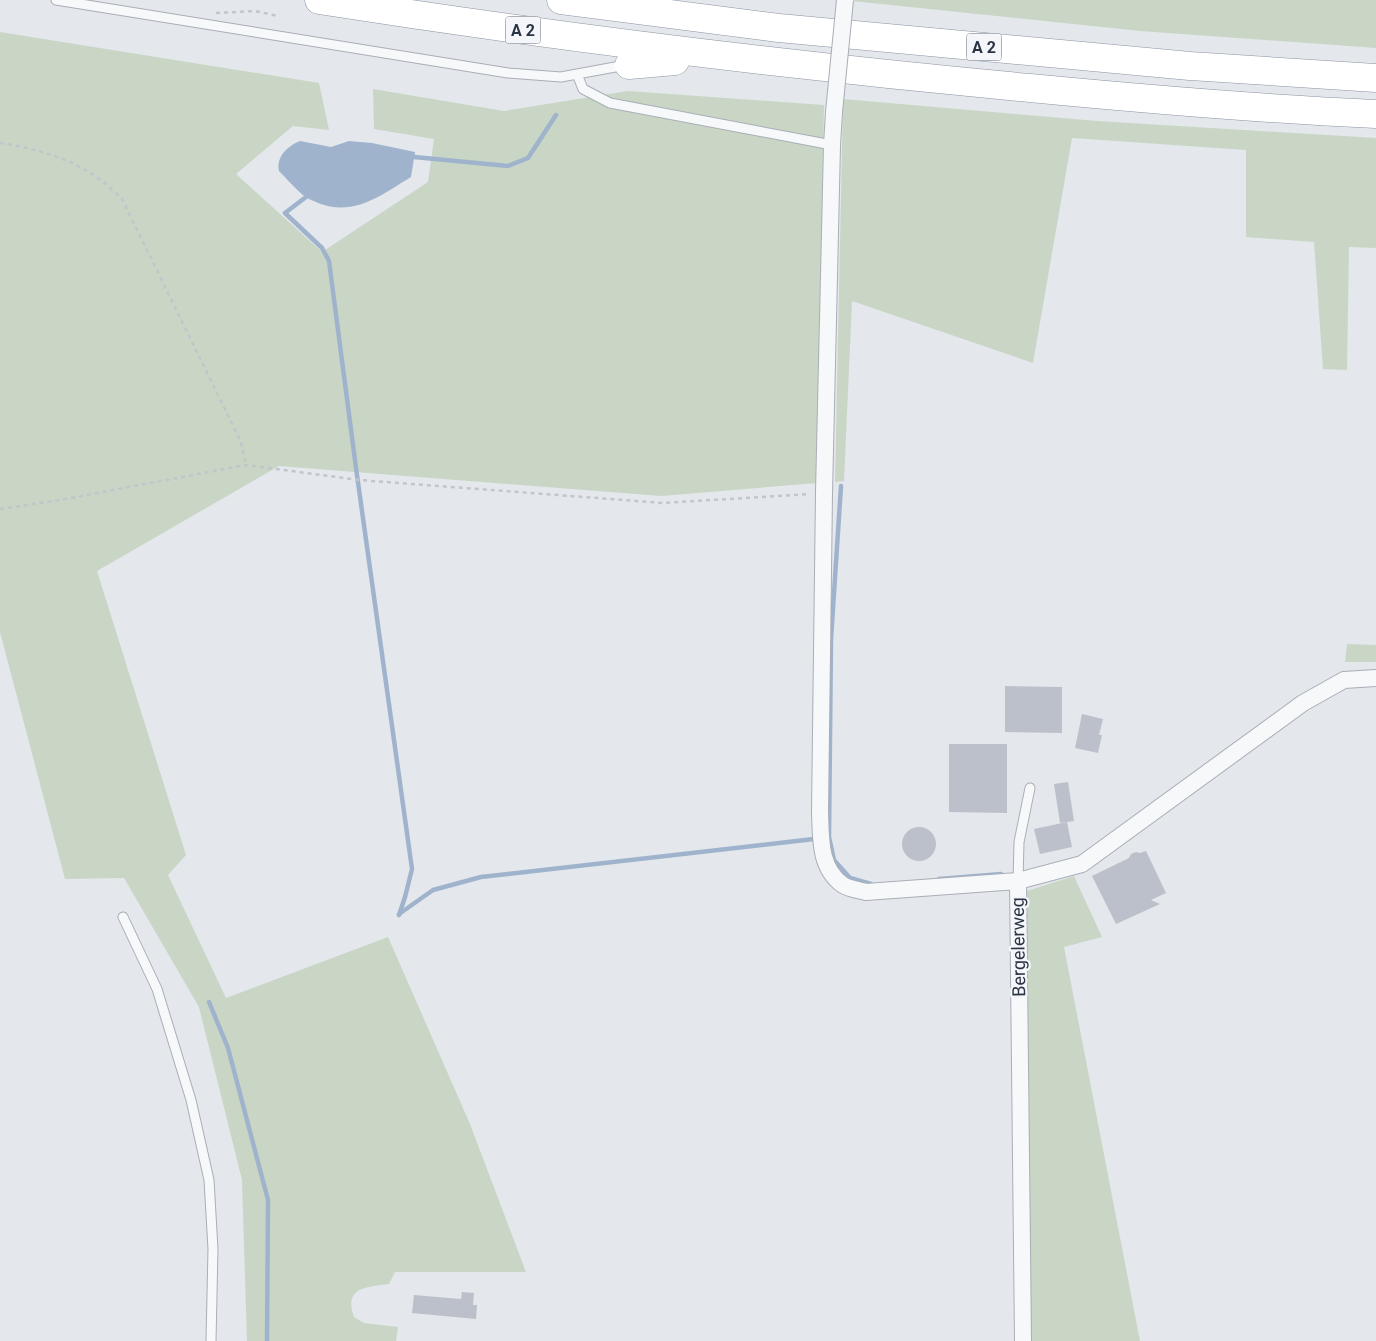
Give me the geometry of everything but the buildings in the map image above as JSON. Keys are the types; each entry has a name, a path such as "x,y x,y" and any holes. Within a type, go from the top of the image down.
{"highway":[{"name":"A 2","path":"319,0 447,20 915,78 1093,94 1376,114"},
{"name":"A 2","path":"561,0 779,28 1190,66 1376,78"},
{"path":"692,0 779,28"},
{"path":"629,65 728,56"}],"street":[{"path":"845,0 832,145 824,493 821,848 827,868 844,886 866,892 1018,881"},
{"name":"Bergelerweg","path":"1023,1341 1018,881 1082,864 1303,703 1344,680 1376,678"}],"lane":[{"path":"56,0 508,73 561,77 629,65"},
{"path":"577,74 583,89 610,103 832,145"},
{"path":"1018,881 1019,842 1030,788"},
{"path":"124,917 157,989 191,1100 209,1180 213,1249 211,1341"}],"path":[{"path":"216,13 255,12 278,16"},
{"path":"0,143 26,147 64,159 96,176 122,199 241,442 246,465"},
{"path":"0,509 60,500 246,465 359,480 663,503 824,493"}],"green space":[{"path":"843,0 1376,0 1376,48 1140,31"},
{"path":"0,32 319,83 329,130 293,126 236,174 322,252 428,182 434,139 374,129 373,89 504,111 628,91 824,105 817,483 661,496 279,466 97,571 186,855 168,875 226,998 388,937 470,1124 526,1272 395,1272 389,1284 365,1288 354,1294 351,1307 354,1317 364,1323 398,1327 396,1341 247,1341 242,1180 199,1007 124,878 65,879 0,632"},
{"path":"843,99 1097,121 1376,138 1376,248 1349,247 1347,370 1323,369 1314,242 1246,237 1246,150 1072,138 1033,363 852,301 844,481 835,482"},
{"path":"1347,644 1376,645 1376,662 1345,662"},
{"path":"1074,876 1102,937 1064,947 1140,1341 1029,1341 1024,953 1027,891"}],"water":[{"path":"300,141 331,147 349,141 372,143 415,152 411,177 378,197 356,206 331,207 318,203 303,195 279,171 281,156 291,146"}],"waterway":[{"path":"414,157 508,166 528,158 556,115"},
{"path":"306,197 285,213 322,248 329,261 412,869 399,915"},
{"path":"841,486 831,639 829,837 834,860 850,878 871,884"},
{"path":"399,914 433,890 481,877 814,839"},
{"path":"939,879 1001,874"},
{"path":"209,1002 228,1048 268,1200 267,1341"}]}
